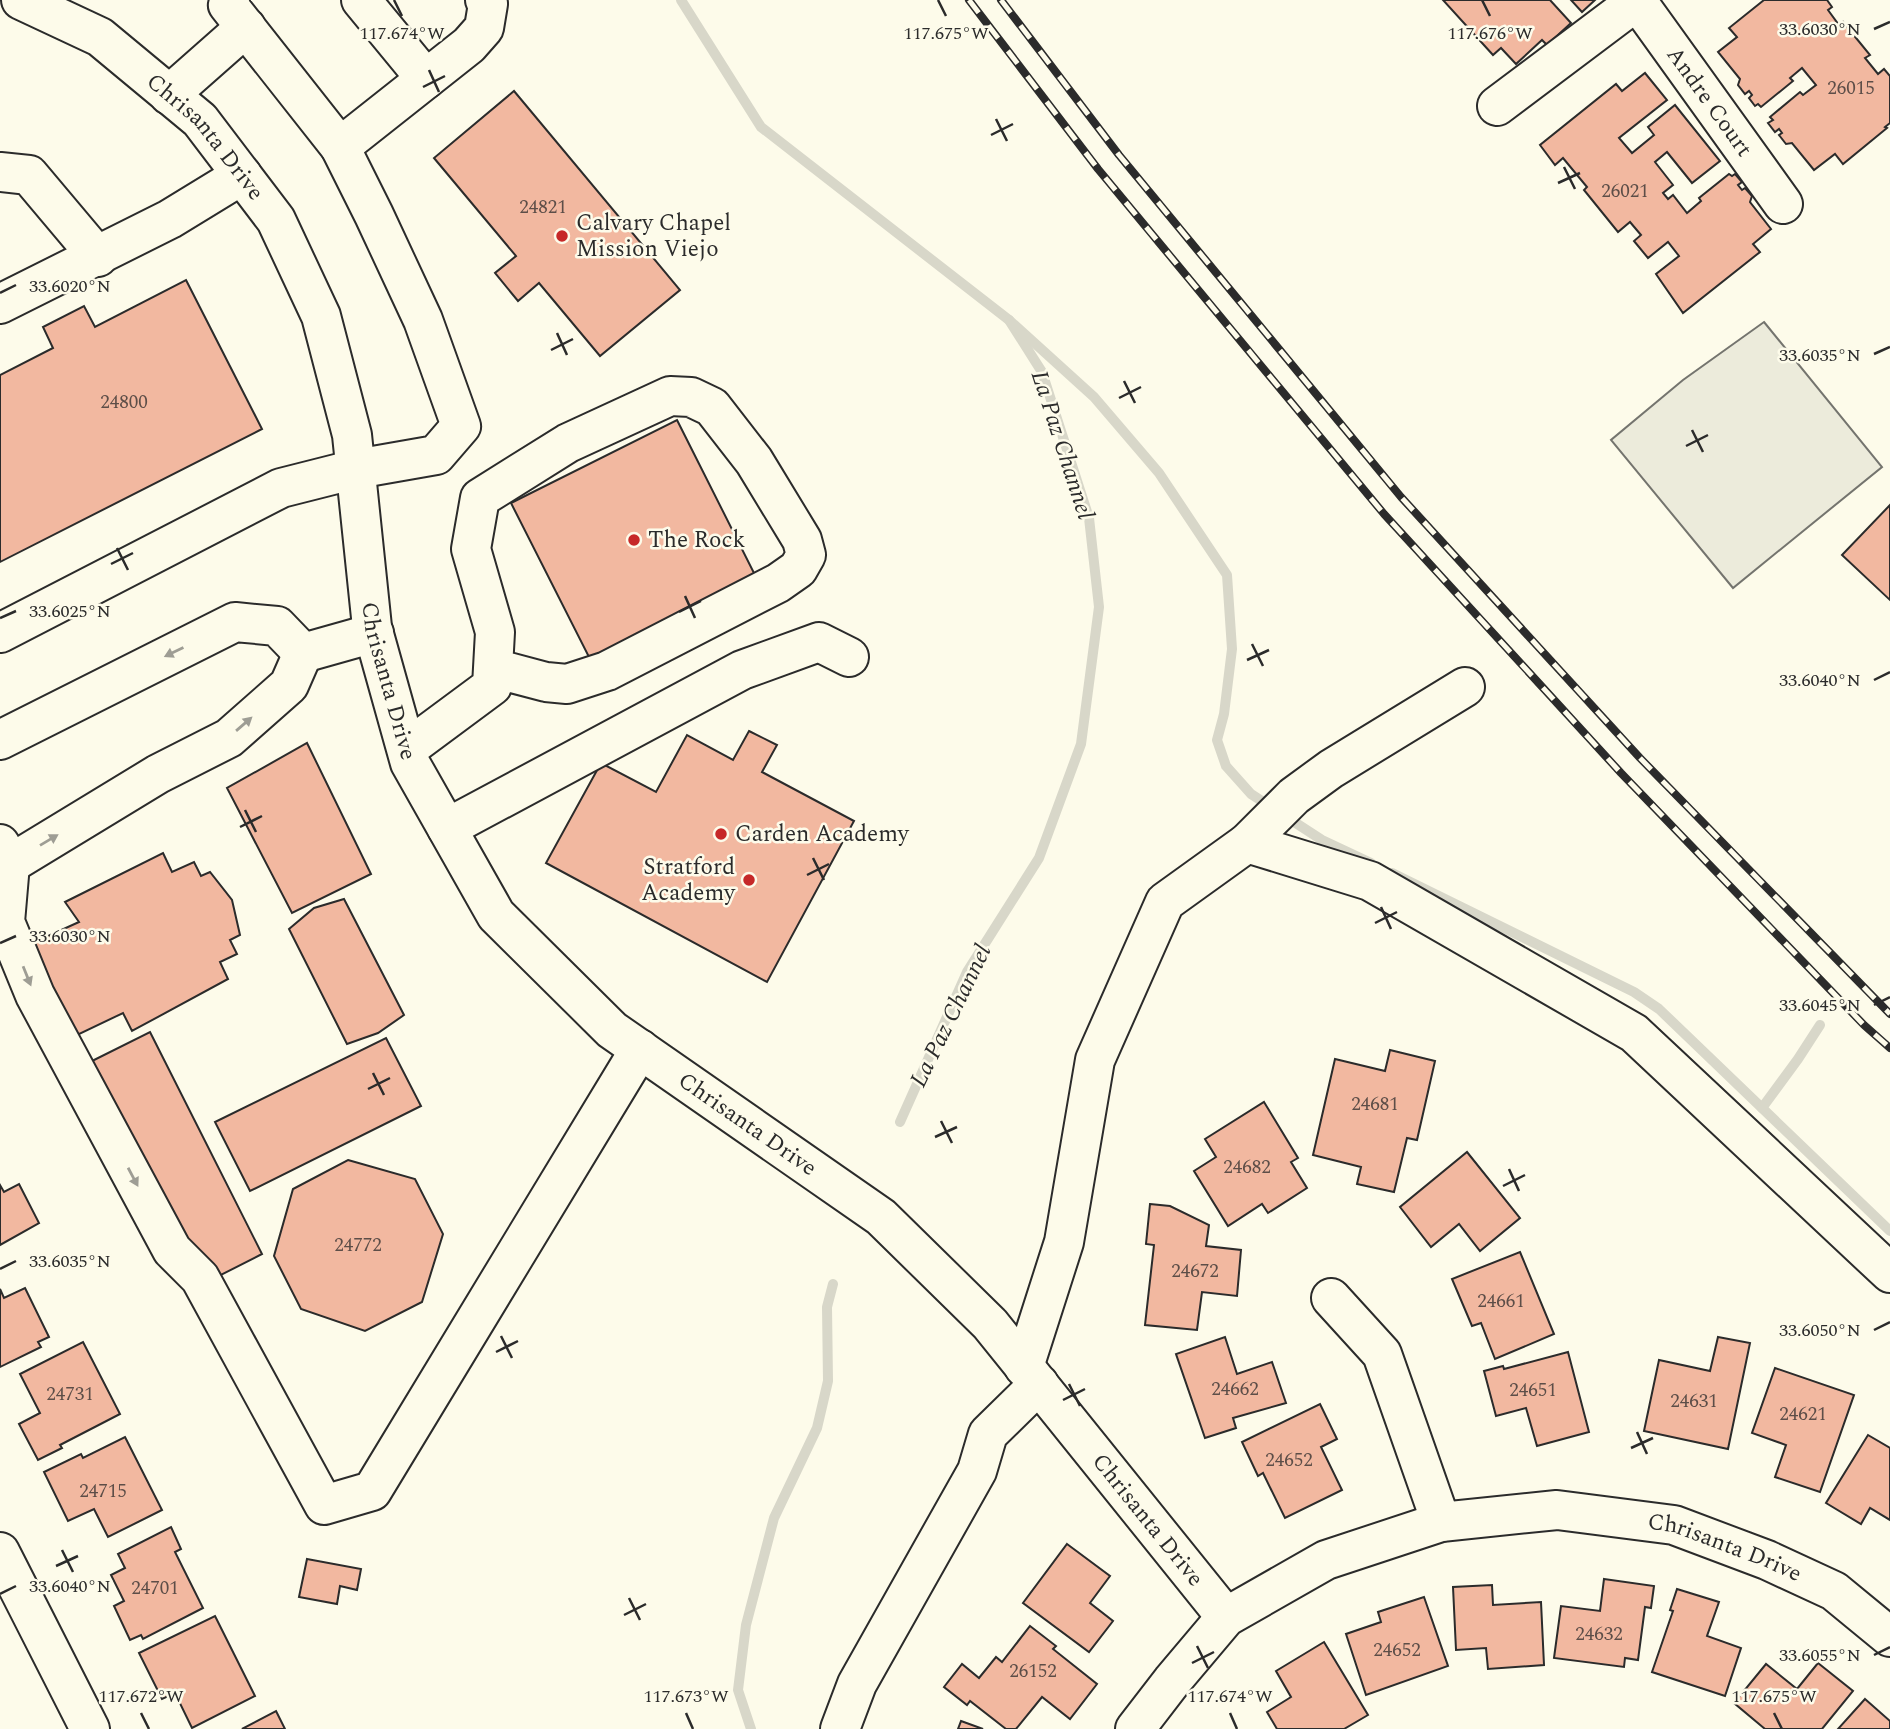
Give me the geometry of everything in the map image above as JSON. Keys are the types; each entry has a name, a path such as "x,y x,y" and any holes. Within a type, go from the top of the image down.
{"street":[{"name":"Chrisanta Drive","path":"20,0 100,37 200,120 276,220 321,316 352,435 374,633 410,763 496,915 612,1030 881,1217 990,1324 1226,1617 1326,1560 1441,1522 1557,1510 1674,1525 1767,1560 1834,1591 1890,1637"},
{"path":"361,0 426,79"},
{"path":"340,147 469,45 484,28 488,4 485,0"},
{"path":"1497,106 1637,0"},
{"name":"Andre Court","path":"1637,0 1783,204"},
{"path":"0,633 281,488 356,469 436,455 461,426 423,320 340,147 238,14 169,95"},
{"path":"0,173 29,175 98,257"},
{"path":"0,304 98,257 243,176"},
{"path":"407,749 492,686 493,668 495,632 471,549 481,498 568,443 670,396 691,397 712,407 754,461 802,540 806,555 798,569 778,583 607,671 567,684 546,682 493,668"},
{"path":"0,740 235,622 277,626 303,653"},
{"path":"303,653 374,633"},
{"path":"447,828 742,670 819,642 849,657"},
{"path":"303,653 289,685 229,737 5,854 5,922 35,995 172,1250 200,1278 324,1505 372,1491 640,1049"},
{"path":"840,1729 857,1684 977,1471 988,1434 1032,1375 1064,1242 1095,1060 1165,902 1255,834 1294,796 1331,768 1465,687"},
{"path":"1255,834 1370,881 1634,1034 1890,1272"},
{"path":"1331,1298 1382,1354 1441,1522"},
{"path":"0,1552 90,1729"},
{"path":"1135,1729 1226,1617"}],"shaded area":[{"path":"1764,322 1882,467 1733,588 1611,440 1683,380"}],"building":[{"path":"1443,0 1550,0 1571,23 1547,45 1542,40 1516,64 1501,48 1493,55"},
{"path":"1571,0 1595,0 1582,12"},
{"path":"1764,0 1827,0 1832,7 1828,10 1839,25 1843,22 1870,55 1865,58 1878,74 1884,69 1890,76 1890,123 1843,164 1835,154 1814,170 1792,143 1786,144 1779,135 1782,133 1779,129 1775,132 1768,123 1773,120 1770,117 1800,92 1803,95 1816,85 1802,68 1790,78 1793,81 1761,107 1758,104 1755,106 1749,98 1752,95 1749,91 1745,94 1738,85 1740,79 1718,52 1737,37 1729,28"},
{"path":"1645,73 1667,100 1619,138 1632,153 1654,135 1648,127 1675,105 1720,161 1692,183 1667,152 1655,162 1673,185 1663,193 1668,199 1673,195 1687,213 1701,201 1699,198 1729,174 1735,174 1742,182 1738,185 1752,196 1750,202 1771,229 1753,244 1760,252 1683,313 1656,274 1679,256 1668,242 1648,258 1634,241 1641,235 1630,222 1618,232 1584,190 1587,187 1563,158 1555,165 1540,145 1616,84 1622,91"},
{"name":"Calvary Chapel Mission Viejo","path":"514,91 680,290 600,356 539,283 518,301 495,273 516,256 434,158"},
{"path":"186,280 262,429 0,562 0,375 53,348 43,327 84,306 95,327"},
{"name":"The Rock","path":"677,420 756,577 591,661 511,503"},
{"path":"1890,505 1890,600 1842,555"},
{"path":"749,731 777,745 762,772 854,821 767,982 546,863 601,763 656,792 687,735 733,760"},
{"path":"307,743 371,874 292,913 227,788"},
{"path":"163,853 172,872 194,862 201,876 210,872 232,900 240,935 230,940 237,954 220,962 228,979 132,1031 123,1013 73,1037 26,946 79,922 65,902"},
{"path":"344,899 404,1015 378,1033 347,1044 289,929 314,908"},
{"path":"150,1032 262,1254 209,1281 90,1062"},
{"path":"386,1038 421,1106 250,1191 215,1122"},
{"path":"1390,1050 1435,1061 1417,1140 1407,1138 1394,1192 1357,1184 1361,1167 1313,1155 1335,1059 1385,1071"},
{"path":"1264,1102 1298,1158 1291,1162 1307,1188 1268,1213 1262,1204 1228,1226 1194,1171 1216,1157 1205,1139"},
{"path":"1467,1152 1520,1218 1480,1251 1459,1224 1431,1247 1400,1207"},
{"path":"348,1160 415,1179 443,1234 422,1302 365,1331 301,1309 274,1256 293,1189"},
{"path":"19,1184 39,1223 0,1245 0,1185 4,1192"},
{"path":"1150,1204 1170,1206 1209,1225 1206,1246 1241,1250 1237,1296 1202,1292 1197,1330 1145,1325 1154,1245 1146,1244"},
{"path":"1520,1252 1554,1334 1495,1359 1481,1323 1472,1326 1452,1279"},
{"path":"25,1288 49,1337 38,1342 41,1347 0,1367 0,1289 4,1298"},
{"path":"1225,1337 1237,1374 1272,1362 1286,1403 1233,1418 1236,1428 1205,1438 1176,1354"},
{"path":"1718,1337 1750,1343 1728,1449 1644,1431 1659,1360 1710,1371"},
{"path":"83,1342 120,1414 60,1445 62,1448 38,1460 19,1424 40,1413 20,1374"},
{"path":"1568,1352 1589,1432 1537,1446 1526,1408 1496,1416 1484,1371 1503,1366 1504,1369"},
{"path":"1775,1368 1854,1395 1820,1492 1775,1477 1786,1445 1752,1433"},
{"path":"1320,1404 1337,1439 1321,1447 1342,1490 1285,1518 1263,1473 1258,1476 1242,1442"},
{"path":"1868,1435 1890,1448 1890,1520 1870,1508 1861,1524 1826,1503"},
{"path":"125,1437 162,1510 108,1537 94,1509 68,1521 44,1472 81,1454 83,1458"},
{"path":"171,1527 181,1549 175,1552 203,1608 143,1639 141,1635 130,1640 114,1606 124,1601 111,1575 125,1568 118,1554"},
{"path":"1067,1544 1110,1576 1090,1603 1113,1621 1089,1652 1023,1603"},
{"path":"307,1559 361,1569 357,1590 340,1586 337,1604 299,1597"},
{"path":"1604,1579 1654,1586 1651,1608 1645,1607 1638,1660 1625,1658 1624,1667 1554,1658 1561,1606 1600,1611"},
{"path":"1492,1585 1493,1605 1541,1602 1544,1665 1488,1669 1486,1648 1456,1650 1453,1587"},
{"path":"1677,1589 1719,1602 1707,1636 1741,1648 1725,1696 1652,1672 1673,1611 1670,1610"},
{"path":"1424,1597 1448,1666 1366,1695 1346,1634 1381,1622 1378,1612"},
{"path":"215,1616 255,1696 192,1728 175,1693 162,1699 139,1653"},
{"path":"1030,1626 1056,1646 1053,1649 1097,1684 1070,1719 1042,1697 1016,1729 1006,1729 970,1701 967,1705 944,1687 962,1664 979,1678 996,1657 1002,1662"},
{"path":"1324,1642 1368,1715 1344,1729 1277,1729 1267,1712 1291,1697 1276,1671"},
{"path":"1818,1663 1853,1691 1822,1729 1765,1729 1734,1703 1766,1664 1797,1689"},
{"path":"1865,1699 1890,1721 1890,1729 1838,1729"},
{"path":"276,1711 285,1729 242,1729"},
{"path":"961,1721 983,1729 958,1729"}],"waterway":[{"name":"La Paz Channel","path":"681,0 761,127 1009,320 1042,372 1089,518 1099,607 1081,744 1039,858 967,972 900,1122"},
{"path":"1009,320 1094,397 1159,473 1227,575 1232,649 1224,714 1217,740 1226,766 1251,794 1322,840 1371,863"},
{"path":"1392,873 1634,992 1659,1009 1890,1231"},
{"path":"1762,1108 1820,1025"},
{"name":"La Paz Channel","path":"751,1729 738,1690 746,1625 774,1518 817,1428 828,1381 827,1307 833,1284"}],"railway":[{"path":"969,0 1098,169 1384,514 1621,773 1864,1025 1890,1048"},
{"path":"1001,0 1119,155 1401,497 1640,758 1890,1014"}],"place":[{"name":"Calvary Chapel Mission Viejo","path":"562,236"},
{"name":"The Rock","path":"634,540"},
{"name":"Carden Academy","path":"721,834"},
{"name":"Stratford Academy","path":"749,880"}]}
